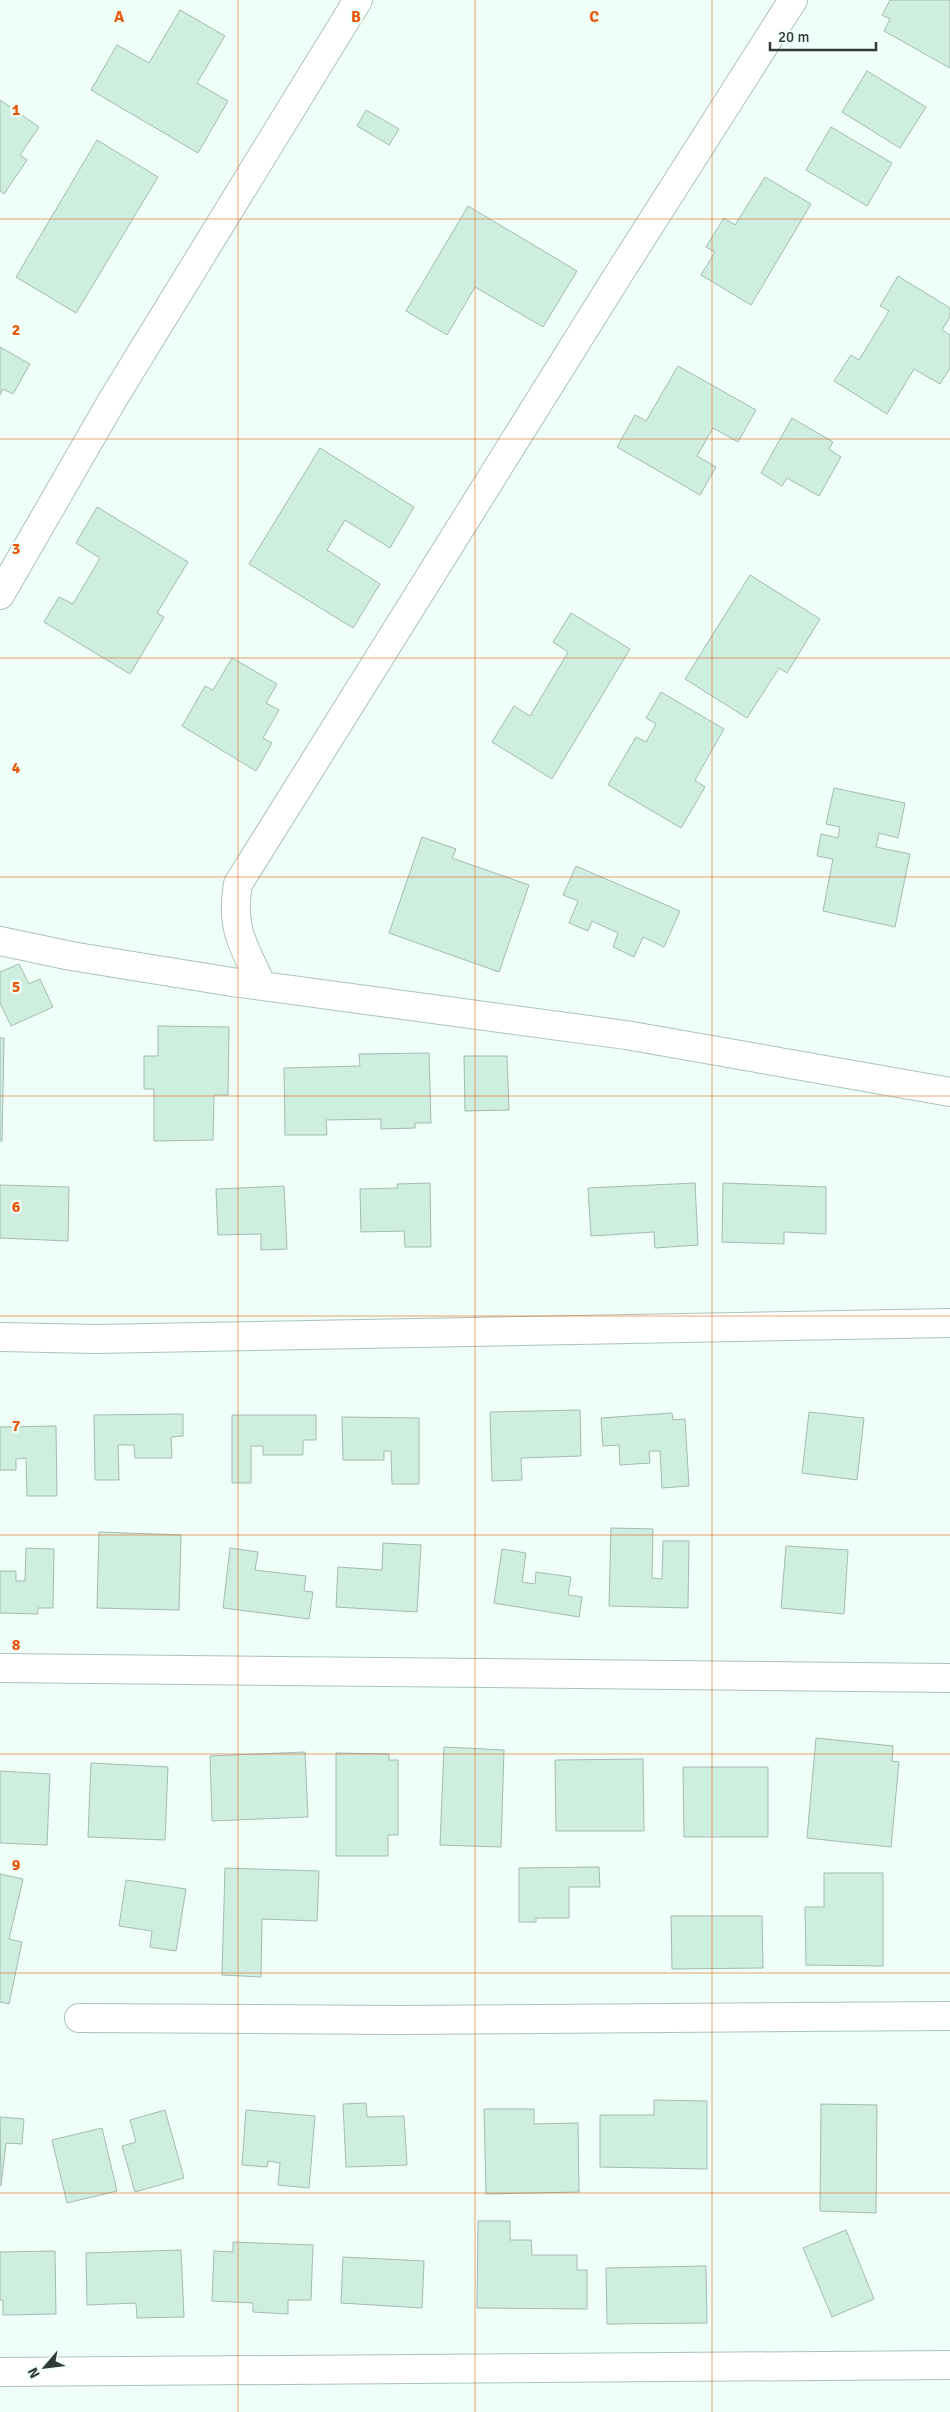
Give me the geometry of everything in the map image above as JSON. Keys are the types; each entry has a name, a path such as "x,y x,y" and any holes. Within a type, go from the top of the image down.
{"street":[{"path":"0,596 113,399 358,0"},
{"path":"262,986 237,930 234,907 238,884 620,272 793,0"},
{"path":"0,941 71,956 262,986 626,1036 950,1092"},
{"path":"0,1337 106,1339 950,1324"},
{"path":"0,1668 950,1678"},
{"path":"79,2018 407,2020 950,2016"},
{"path":"0,2372 950,2365"}],"building":[{"path":"890,0 950,0 950,68 884,31 890,19 882,15"},
{"path":"180,10 225,36 197,83 228,101 198,153 91,90 117,45 149,63"},
{"path":"867,71 926,107 900,148 842,112"},
{"path":"0,100 39,127 20,155 27,160 4,194 0,191"},
{"path":"366,110 399,129 389,145 357,126"},
{"path":"831,127 892,163 867,206 806,170"},
{"path":"97,140 158,177 76,313 16,277"},
{"path":"765,177 811,204 751,305 701,275 715,252 706,247 724,218 735,225"},
{"path":"468,206 577,271 543,327 475,287 447,335 406,311"},
{"path":"898,276 950,308 950,317 942,330 950,335 950,368 940,384 914,369 887,414 834,381 851,355 859,360 889,311 880,306"},
{"path":"0,347 30,364 13,394 3,389 0,395"},
{"path":"678,366 756,410 738,442 713,428 697,456 716,467 700,495 617,447 635,415 646,421"},
{"path":"792,418 833,442 829,449 841,457 819,496 787,478 782,486 761,473"},
{"path":"320,448 414,507 390,548 345,520 327,550 380,584 353,628 249,564"},
{"path":"97,507 188,562 157,613 164,617 130,674 44,622 59,597 73,604 100,558 76,543"},
{"path":"750,575 820,619 787,673 779,668 747,718 685,679"},
{"path":"571,613 630,649 552,779 492,742 514,706 530,716 568,652 553,642"},
{"path":"232,658 277,684 266,703 279,710 263,738 272,743 256,771 182,726 205,686 213,690"},
{"path":"661,692 724,729 695,780 705,787 681,828 608,785 636,737 646,742 656,724 646,718"},
{"path":"834,788 905,803 898,838 879,833 876,847 910,854 895,927 823,911 833,859 817,856 821,834 838,838 840,827 826,824"},
{"path":"422,837 456,849 452,858 529,885 499,972 389,933"},
{"path":"576,866 680,911 664,947 643,937 634,957 613,947 618,933 592,921 588,931 569,923 578,901 563,895"},
{"path":"19,964 29,984 40,979 53,1007 11,1026 0,1003 0,972"},
{"path":"158,1026 229,1027 228,1095 214,1095 213,1140 154,1141 154,1089 144,1089 144,1056 158,1056"},
{"path":"0,1038 4,1038 2,1141 0,1141"},
{"path":"429,1053 431,1123 415,1123 415,1128 381,1129 381,1119 326,1120 327,1135 285,1135 284,1068 360,1066 359,1054"},
{"path":"464,1056 507,1056 509,1110 465,1111"},
{"path":"430,1183 431,1247 405,1247 404,1231 361,1232 360,1189 398,1188 397,1184"},
{"path":"695,1183 698,1245 655,1248 654,1232 591,1236 588,1188"},
{"path":"723,1183 826,1187 826,1234 784,1232 784,1244 722,1242"},
{"path":"0,1185 69,1187 68,1241 0,1238"},
{"path":"284,1186 287,1249 261,1250 261,1234 218,1235 216,1189"},
{"path":"580,1410 581,1456 521,1458 522,1480 492,1481 490,1412"},
{"path":"809,1412 864,1418 857,1480 802,1473"},
{"path":"672,1413 673,1420 685,1419 689,1486 662,1488 660,1451 649,1451 650,1463 620,1465 619,1445 603,1446 601,1418"},
{"path":"183,1414 183,1436 171,1437 172,1458 135,1458 134,1445 118,1445 119,1480 95,1480 94,1415"},
{"path":"232,1415 316,1415 316,1440 303,1440 303,1455 263,1455 263,1446 251,1446 251,1483 232,1483"},
{"path":"342,1417 419,1418 419,1484 392,1484 391,1451 384,1451 384,1460 343,1460"},
{"path":"56,1426 57,1496 27,1496 26,1458 16,1459 16,1470 0,1470 0,1427"},
{"path":"611,1528 653,1529 652,1578 662,1579 663,1541 689,1541 688,1608 609,1606"},
{"path":"99,1532 181,1535 179,1610 97,1608"},
{"path":"383,1543 421,1545 417,1612 336,1607 338,1567 382,1570"},
{"path":"786,1546 848,1550 844,1614 781,1608"},
{"path":"26,1548 54,1549 53,1608 38,1608 38,1614 0,1613 0,1571 16,1571 16,1581 25,1581"},
{"path":"230,1548 258,1552 255,1570 306,1576 304,1591 313,1592 309,1619 223,1608"},
{"path":"502,1549 526,1553 522,1582 535,1584 536,1572 571,1577 568,1595 582,1597 579,1617 494,1603"},
{"path":"816,1738 893,1746 892,1761 899,1762 891,1847 807,1838"},
{"path":"444,1747 504,1750 501,1847 440,1845"},
{"path":"305,1752 308,1817 212,1821 210,1756"},
{"path":"336,1753 389,1754 389,1760 398,1760 398,1835 388,1835 388,1856 336,1856"},
{"path":"643,1759 644,1831 556,1831 555,1760"},
{"path":"91,1763 168,1767 165,1840 88,1837"},
{"path":"683,1767 768,1767 768,1837 684,1837"},
{"path":"0,1771 50,1774 47,1845 0,1843"},
{"path":"599,1867 600,1887 569,1887 569,1918 536,1918 536,1922 519,1922 519,1868"},
{"path":"225,1868 319,1871 317,1921 262,1919 261,1977 222,1975"},
{"path":"824,1873 883,1873 883,1966 806,1965 805,1907 824,1907"},
{"path":"0,1874 23,1879 9,1939 22,1942 9,2004 0,2002"},
{"path":"126,1880 186,1889 176,1951 150,1947 152,1931 119,1926"},
{"path":"671,1916 762,1916 763,1968 672,1969"},
{"path":"654,2100 707,2101 707,2169 600,2167 600,2115 654,2115"},
{"path":"366,2103 367,2117 404,2116 407,2165 346,2167 343,2104"},
{"path":"821,2104 877,2105 876,2213 820,2211"},
{"path":"484,2109 534,2109 534,2124 578,2123 579,2192 486,2194"},
{"path":"165,2110 184,2178 135,2192 122,2146 136,2142 130,2120"},
{"path":"246,2110 315,2116 309,2188 278,2185 280,2163 268,2161 267,2167 242,2165"},
{"path":"0,2117 24,2119 22,2144 6,2143 1,2186"},
{"path":"102,2128 117,2191 67,2203 52,2140"},
{"path":"478,2221 510,2221 510,2240 531,2240 532,2255 577,2255 577,2270 587,2270 587,2309 477,2308"},
{"path":"846,2230 874,2299 832,2317 803,2248"},
{"path":"233,2242 313,2245 311,2300 288,2300 288,2314 253,2312 253,2303 212,2301 214,2251 233,2252"},
{"path":"181,2250 184,2317 137,2318 136,2303 87,2305 86,2253"},
{"path":"55,2251 56,2314 3,2315 3,2300 0,2300 0,2252"},
{"path":"343,2257 424,2261 422,2308 341,2303"},
{"path":"706,2266 707,2323 607,2324 606,2268"}]}
